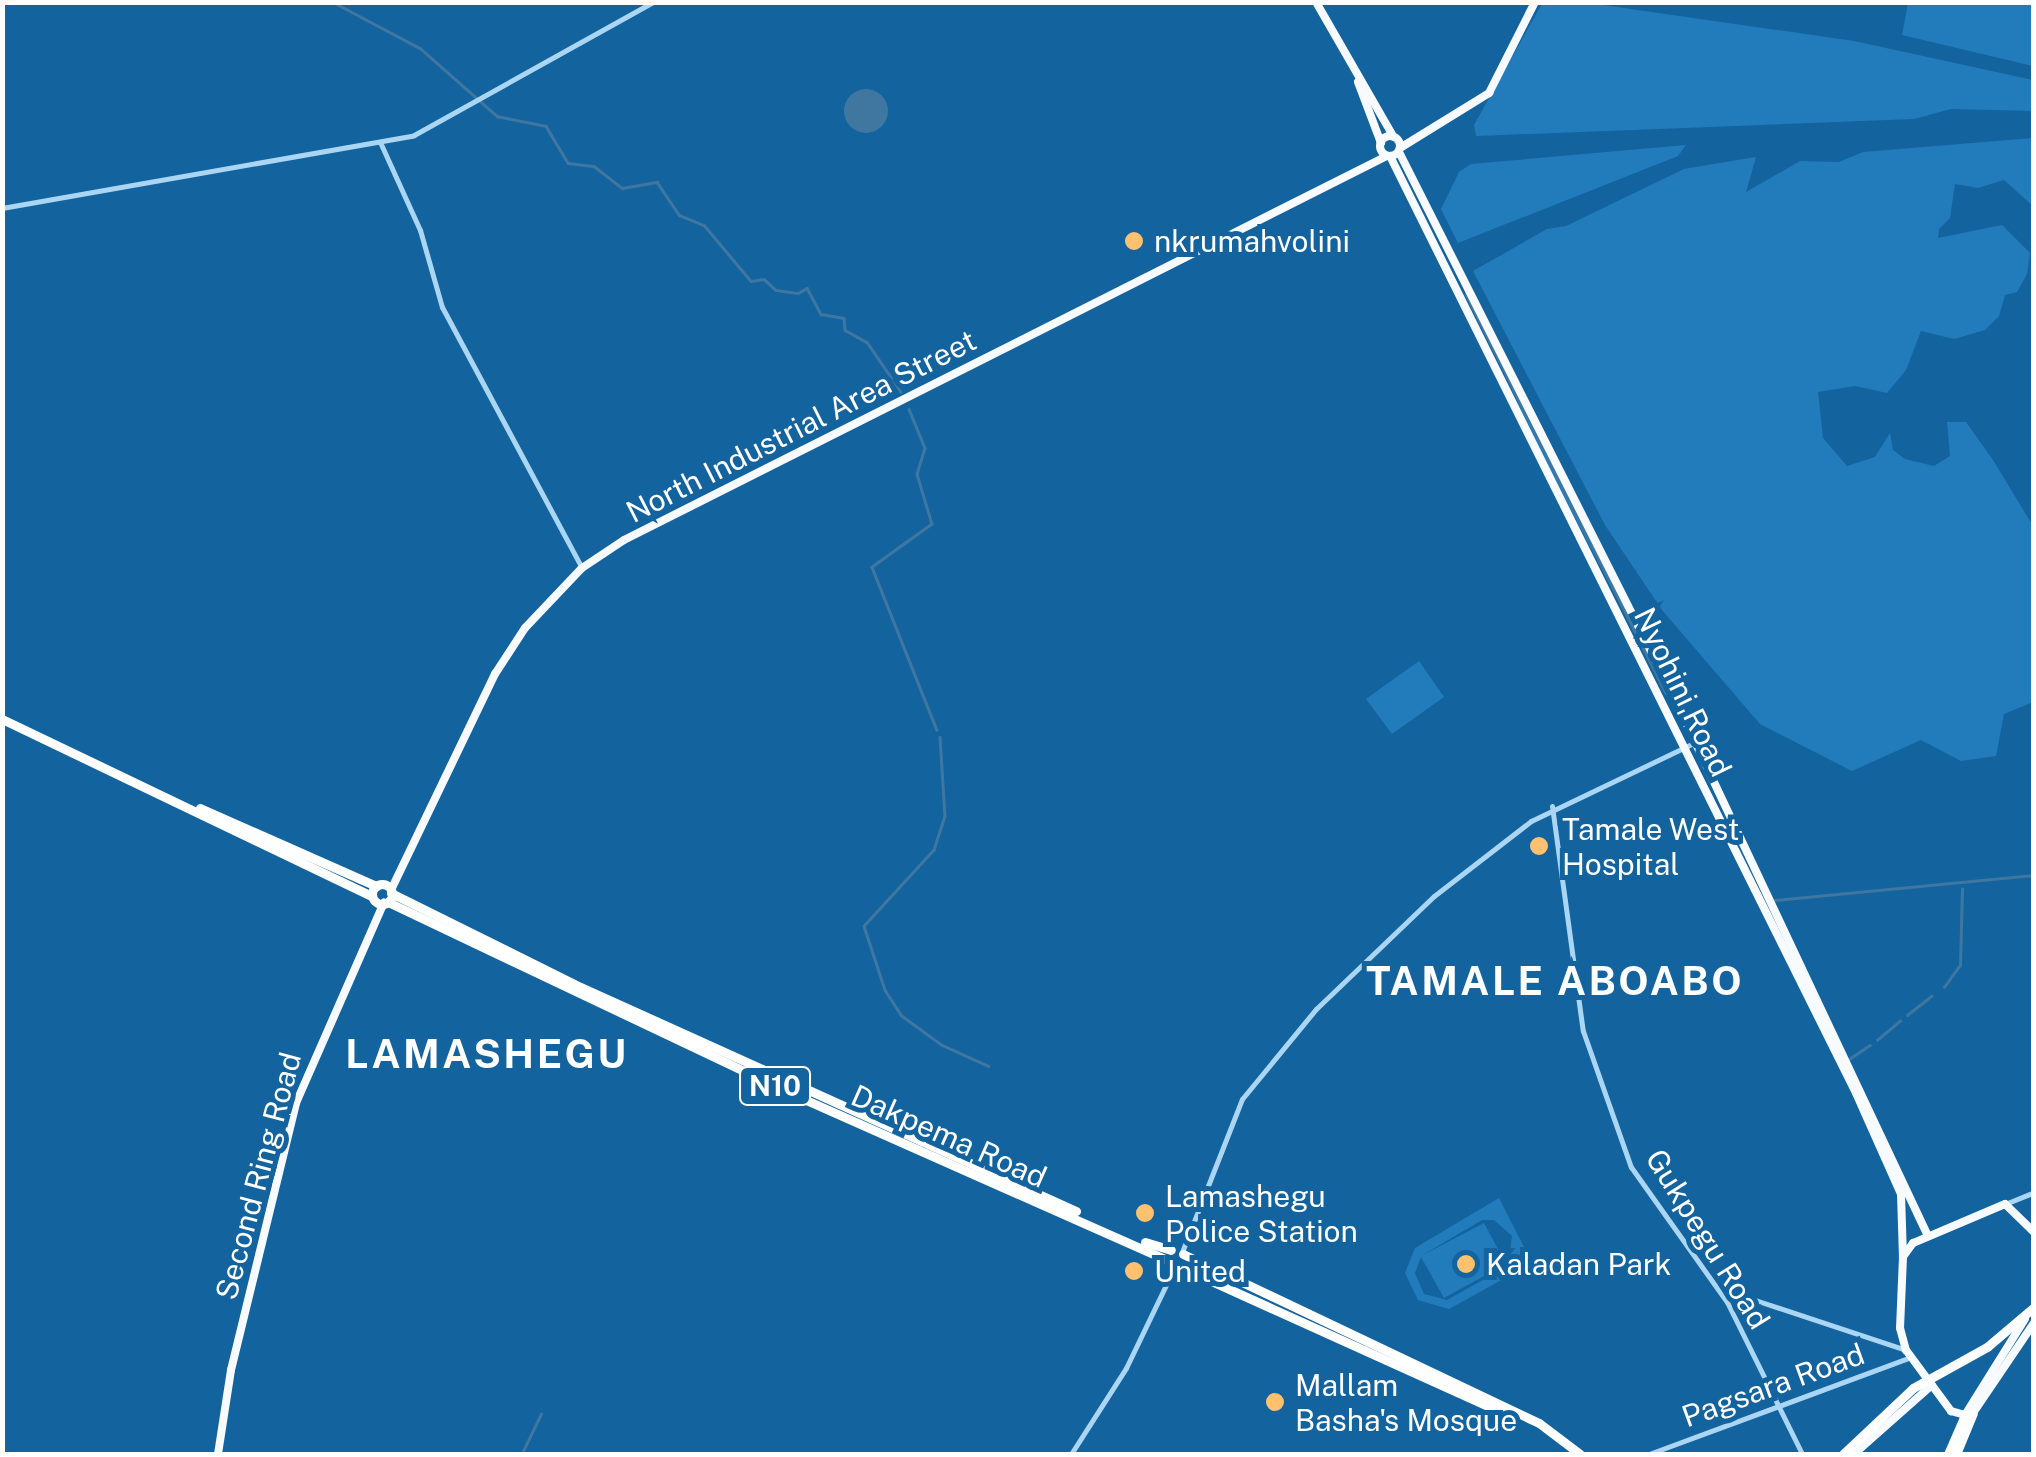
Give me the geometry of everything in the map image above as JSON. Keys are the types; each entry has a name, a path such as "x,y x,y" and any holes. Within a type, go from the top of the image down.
{"highway":[{"name":"N10","path":"2,719 382,894"},
{"name":"Dakpema Road","path":"382,894 829,1102 1539,1423 1580,1454"},
{"name":"Dakpema Road","path":"1175,1257 1540,1430 1568,1454"},
{"path":"1841,1454 1914,1388 1987,1347 2034,1311"},
{"path":"1852,1454 1915,1394 1995,1348 2034,1311"},
{"path":"1951,1412 1958,1427"},
{"path":"1952,1454 1958,1427 1969,1414"},
{"path":"1952,1454 1969,1414"}],"main road":[{"path":"1316,2 1358,82 1395,137 1394,153 1380,144 1358,82"},
{"name":"North Industrial Area Street","path":"382,894 495,674 526,628 582,568 624,540 1363,165 1394,153 1489,92 1535,2"},
{"name":"North Industrial Area Street","path":"1363,165 1380,144 1395,137 1422,134"},
{"name":"Nyohini Road","path":"1394,153 1672,694 1689,745 1894,1176 1906,1218 1900,1328 1909,1354"},
{"name":"Nyohini Road","path":"1394,153 1928,1236"},
{"path":"1661,698 1672,694"},
{"name":"Second Ring Road","path":"218,1454 231,1370 296,1102 382,894"},
{"path":"1904,1258 1928,1236 2005,1204 2034,1232"},
{"path":"1969,1414 2034,1311"},
{"path":"1969,1414 2034,1323"},
{"path":"1909,1354 1951,1412 1969,1414"},
{"path":"1841,1454 1924,1374"},
{"path":"1852,1454 1932,1385"}],"street":[{"path":"2,208 424,132 653,2"},
{"path":"380,142 420,230 442,307 582,568"},
{"path":"1071,1454 1126,1368 1234,1115 1275,1053 1434,896 1552,806 1689,745"},
{"name":"Gukpegu Road","path":"1552,806 1588,1050 1638,1181 1724,1296 1802,1454"},
{"path":"2005,1204 2034,1192"},
{"path":"1724,1296 1746,1297 1909,1354"},
{"name":"Pagsara Road","path":"1649,1454 1779,1408 1909,1354"}],"shaded area":[{"path":"1543,2 1589,3 1854,41 2033,80 2033,111 1951,109 1914,119 1476,136 1474,125"},
{"path":"1908,3 2033,3 2033,66 1902,35"},
{"path":"866,89 882,95 888,111 882,127 866,133 850,127 844,111 850,95"},
{"path":"2033,138 2033,206 2004,180 1978,188 1955,184 1950,218 1939,229 1938,238 2002,225 2030,253 2027,274 2017,292 2005,295 1999,316 1985,330 1954,339 1921,331 1906,370 1887,393 1855,386 1818,392 1823,438 1847,466 1875,457 1890,433 1893,450 1905,459 1934,466 1950,456 1947,422 1966,422 1993,460 2033,526 2033,702 2004,714 1996,756 1961,761 1921,740 1852,771 1760,724 1662,610 1605,525 1473,271 1547,229 1566,226 1684,169 1756,157 1746,192 1800,161 1839,162 1863,152"},
{"path":"1686,145 1678,156 1458,243 1441,209 1459,172 1471,164"},
{"path":"1468,293 1667,692 1666,693 1535,441"},
{"path":"1419,661 1444,697 1392,734 1366,699"},
{"path":"1499,1198 1524,1247 1514,1273 1449,1309 1418,1300 1405,1273 1415,1248","holes":["1482,1220 1494,1220 1512,1236 1508,1266 1447,1300 1424,1294 1415,1273 1421,1257 1444,1298 1506,1264 1484,1223 1421,1256"]}],"waterway":[{"path":"333,2 420,48 497,116 546,126 568,163 594,166 622,188 657,182 679,215 704,225 751,281 764,279 776,290 798,293 807,288 821,314 844,318 845,330 867,342 901,392"},
{"path":"1466,294 1666,693"},
{"path":"909,409 925,448 917,474 932,524 872,567 937,730"},
{"path":"940,737 945,816 934,850 864,926 885,990 901,1015 942,1045 989,1066"},
{"path":"1775,900 2034,875"},
{"path":"1944,987 1960,965 1962,889"},
{"path":"1907,1015 1931,996"},
{"path":"1877,1040 1900,1021"},
{"path":"1849,1059 1870,1045"},
{"path":"523,1451 541,1414"}],"place":[{"name":"nkrumahvolini","path":"1134,241"},
{"name":"Tamale West Hospital","path":"1539,846"},
{"name":"Lamashegu Police Station","path":"1145,1213"},
{"name":"Kaladan Park","path":"1466,1264"},
{"name":"United","path":"1134,1271"},
{"name":"Mallam Basha's Mosque","path":"1275,1402"}],"district":[{"name":"TAMALE ABOABO","path":"1555,981"},
{"name":"LAMASHEGU","path":"487,1054"}]}
